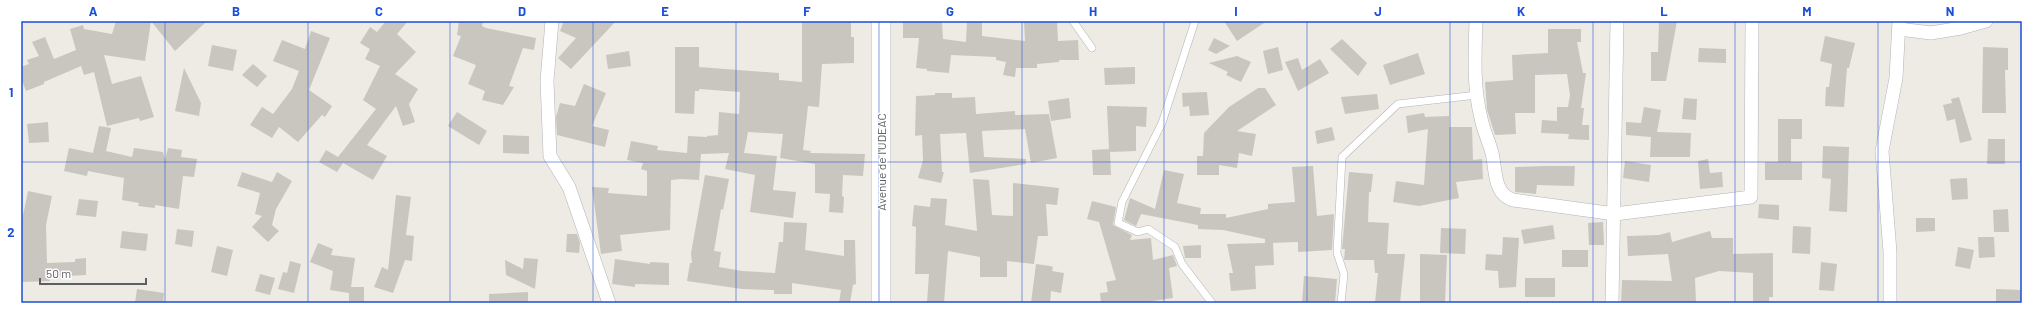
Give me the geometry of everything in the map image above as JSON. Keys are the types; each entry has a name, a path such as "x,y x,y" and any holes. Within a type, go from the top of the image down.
{"main road":[{"name":"Avenue de I'UDEAC","path":"881,21 881,303"}],"street":[{"path":"552,21 547,81 550,156 569,187 609,303"},
{"path":"1476,21 1477,95 1481,119 1492,153 1500,191 1506,198 1615,214 1751,197 1752,21"},
{"path":"1612,303 1615,214 1617,21"},
{"path":"1890,303 1890,252 1882,151 1896,78 1899,25 1931,33 1961,28 1986,21"}],"lane":[{"path":"1072,21 1092,48"},
{"path":"1195,21 1162,123 1122,202 1118,223 1138,232 1148,229 1175,247 1182,264 1212,303"},
{"path":"1342,303 1344,274 1337,253 1342,157 1398,104 1477,95"}],"building":[{"path":"116,21 151,21 145,61 104,55 112,84 141,76 154,117 140,121 139,118 107,126 94,72 84,75 81,66 26,91 21,78 21,67 29,64 27,60 39,56 32,42 45,37 54,59 76,50 70,29 83,25 84,29 112,34"},
{"path":"151,21 207,21 175,51"},
{"path":"386,21 408,21 397,34 416,52 395,74 418,89 409,104 415,122 403,126 396,106 367,145 387,156 373,180 343,163 337,172 319,162 326,150 338,157 376,109 363,100 380,66 365,59 370,49 360,43 370,27 377,32"},
{"path":"459,21 483,21 482,26 486,28 536,38 534,50 523,48 509,86 514,87 503,105 482,100 485,91 468,84 476,65 453,56 461,36 457,35"},
{"path":"564,21 616,21 571,69 558,58 576,38 560,31"},
{"path":"802,21 851,21 851,37 854,37 854,63 822,64 819,107 808,106 803,150 811,151 810,153 865,154 863,176 843,175 843,213 829,212 830,194 815,193 815,164 780,158 783,134 748,132 744,153 777,156 773,190 796,192 793,218 750,212 755,175 725,169 729,153 701,154 699,180 671,180 670,230 620,235 622,251 601,254 592,187 609,188 608,193 647,196 647,171 641,169 643,163 627,160 631,141 658,146 657,150 687,153 688,136 707,137 718,135 719,112 739,114 740,92 699,89 699,91 695,91 694,114 675,113 675,47 699,47 699,67 779,73 779,80 802,82"},
{"path":"903,21 942,21 943,39 966,42 967,21 982,21 982,36 1025,41 1024,21 1057,21 1058,41 1078,40 1079,60 1059,60 1059,62 1037,64 1037,68 1016,68 1015,77 1003,75 1006,62 996,60 996,57 951,55 949,73 927,71 927,69 916,68 919,38 903,38"},
{"path":"1224,21 1267,21 1237,41"},
{"path":"1659,21 1677,21 1666,81 1651,81 1651,52 1658,52"},
{"path":"1548,29 1581,29 1581,42 1577,42 1583,73 1586,73 1581,108 1584,108 1582,125 1589,125 1589,140 1568,139 1569,134 1541,133 1542,120 1557,121 1557,107 1568,107 1570,95 1567,74 1535,75 1535,113 1515,113 1516,134 1495,135 1487,110 1485,82 1513,80 1512,55 1548,53"},
{"path":"311,31 330,38 309,90 332,106 325,117 322,115 298,142 279,127 272,138 250,125 262,107 273,114 292,89 299,71 273,61 282,40 305,49"},
{"path":"1825,36 1855,43 1849,68 1847,68 1844,107 1825,106 1826,87 1829,87 1832,64 1820,61"},
{"path":"1214,38 1230,46 1216,54 1208,50"},
{"path":"1342,39 1367,63 1358,76 1330,49"},
{"path":"212,45 237,50 233,71 208,66"},
{"path":"1278,47 1283,70 1268,74 1263,51"},
{"path":"1983,47 2008,48 2008,70 2005,70 2006,113 1982,113"},
{"path":"1699,48 1726,49 1726,63 1698,62"},
{"path":"629,51 631,66 608,69 606,55"},
{"path":"1418,53 1425,74 1390,85 1383,65"},
{"path":"1237,56 1251,62 1241,82 1226,75 1228,72 1209,63"},
{"path":"1298,58 1302,70 1320,59 1329,73 1298,91 1285,62"},
{"path":"253,64 267,76 257,87 242,75"},
{"path":"1135,67 1135,84 1105,85 1104,68"},
{"path":"184,68 201,103 199,116 175,111"},
{"path":"584,84 606,93 592,126 609,130 605,147 557,135 556,117 560,103 575,106"},
{"path":"1258,88 1265,88 1276,105 1237,131 1256,134 1252,156 1239,153 1237,168 1219,165 1219,175 1197,175 1197,156 1203,156 1204,133 1229,107"},
{"path":"1207,92 1209,115 1190,116 1189,106 1183,107 1182,93"},
{"path":"935,93 952,93 952,98 975,97 976,114 1015,111 1015,115 1049,114 1057,158 1031,163 1025,129 982,131 984,157 1026,159 1026,164 970,173 966,133 940,134 942,172 944,172 941,183 918,178 923,160 922,135 915,136 916,96 935,95"},
{"path":"1377,94 1379,109 1345,114 1341,97"},
{"path":"1959,97 1972,140 1960,143 1955,119 1947,121 1943,105 1952,103 1951,99"},
{"path":"1069,98 1071,118 1051,121 1048,101"},
{"path":"1684,98 1697,99 1696,120 1682,119"},
{"path":"1107,106 1147,107 1146,127 1136,126 1136,151 1110,152 1111,175 1093,175 1092,150 1109,149"},
{"path":"1644,107 1661,110 1657,132 1691,133 1690,157 1650,157 1651,137 1626,135 1626,122 1641,123"},
{"path":"457,112 487,131 479,145 448,126"},
{"path":"1424,113 1425,117 1449,116 1449,127 1472,127 1473,160 1482,159 1483,179 1456,182 1459,198 1419,206 1393,202 1396,181 1424,185 1428,129 1408,133 1406,116"},
{"path":"1778,119 1802,119 1802,139 1791,139 1791,162 1802,162 1802,180 1765,180 1765,162 1778,162"},
{"path":"48,122 49,142 29,143 27,124"},
{"path":"99,126 111,128 106,151 132,157 134,148 163,152 165,160 168,148 182,150 181,157 197,159 194,177 183,176 179,209 155,205 155,208 138,206 139,203 122,200 124,178 88,171 87,176 64,171 69,148 93,153"},
{"path":"1332,127 1335,140 1317,144 1315,131"},
{"path":"503,135 529,136 529,154 503,153"},
{"path":"1988,139 2005,139 2005,164 1987,164"},
{"path":"1823,146 1849,147 1847,212 1829,211 1831,179 1822,178"},
{"path":"1708,159 1710,173 1722,172 1723,187 1700,189 1698,161"},
{"path":"1625,161 1651,165 1649,182 1623,178"},
{"path":"1313,166 1317,216 1334,214 1332,250 1298,252 1298,242 1270,243 1273,243 1274,265 1255,266 1256,289 1231,291 1229,273 1233,273 1227,244 1265,243 1265,239 1223,230 1198,229 1198,225 1141,214 1136,226 1124,220 1130,198 1155,209 1164,170 1184,174 1177,203 1201,208 1200,214 1226,214 1226,218 1268,209 1268,204 1295,202 1292,167"},
{"path":"1575,166 1574,186 1537,185 1536,194 1515,192 1515,167"},
{"path":"242,172 272,182 277,172 292,181 276,209 272,225 279,231 268,242 252,227 262,216 255,214 260,193 237,186"},
{"path":"1349,172 1373,174 1371,192 1369,192 1368,222 1389,223 1387,254 1405,254 1400,303 1375,303 1378,273 1375,273 1374,260 1344,260 1345,249 1342,249"},
{"path":"705,175 729,179 723,210 721,209 714,251 721,252 719,267 742,271 775,273 779,242 783,242 784,222 807,223 805,250 844,256 844,240 855,240 856,284 853,285 850,303 839,303 841,290 792,283 792,294 774,294 774,290 742,289 687,281 690,263 692,263 691,253"},
{"path":"1967,178 1968,199 1952,200 1950,179"},
{"path":"973,179 989,180 992,215 1013,216 1013,183 1059,188 1057,205 1046,204 1048,236 1038,236 1034,264 1007,261 1007,277 980,277 980,257 948,251 944,303 927,303 929,274 915,274 916,227 912,226 914,205 930,207 931,198 947,199 945,225 977,231"},
{"path":"28,191 52,196 46,225 47,263 75,262 75,259 86,258 86,275 50,277 50,281 21,282 21,225"},
{"path":"396,195 411,197 406,235 414,236 412,261 405,260 393,293 374,287 382,267 388,270"},
{"path":"79,199 98,201 96,217 76,215"},
{"path":"1092,201 1116,207 1113,225 1132,235 1130,240 1151,238 1153,260 1173,255 1177,266 1169,268 1173,298 1140,303 1101,303 1100,293 1108,292 1106,282 1116,280 1099,222 1087,219"},
{"path":"1759,204 1779,205 1779,220 1758,218"},
{"path":"2008,209 2009,232 1994,232 1993,210"},
{"path":"1916,218 1935,218 1935,231 1916,232"},
{"path":"1603,222 1604,245 1589,245 1588,223"},
{"path":"1553,225 1555,239 1524,244 1521,230"},
{"path":"1793,226 1811,227 1810,254 1792,253"},
{"path":"1441,228 1466,229 1465,254 1440,253"},
{"path":"177,229 194,231 192,247 175,244"},
{"path":"122,231 148,234 146,251 120,248"},
{"path":"1710,231 1712,238 1733,238 1733,254 1773,253 1773,297 1769,297 1769,303 1753,303 1753,273 1719,271 1695,278 1696,303 1621,303 1622,280 1672,281 1668,254 1628,256 1627,236 1659,235 1670,232 1672,242"},
{"path":"567,234 577,234 580,243 579,253 566,252"},
{"path":"1503,237 1519,238 1516,287 1499,288 1498,271 1485,270 1486,254 1502,255"},
{"path":"1978,237 1994,237 1995,257 1979,258"},
{"path":"318,243 333,249 331,255 355,258 351,287 364,287 364,302 349,301 349,293 330,290 333,271 310,262"},
{"path":"1201,245 1201,258 1185,258 1183,246"},
{"path":"217,246 233,250 227,276 211,272"},
{"path":"1958,247 1974,250 1970,269 1955,266"},
{"path":"1562,250 1588,250 1588,267 1562,267"},
{"path":"1420,254 1447,255 1445,303 1420,303"},
{"path":"524,258 538,259 535,289 506,275 505,260 523,269"},
{"path":"615,259 650,264 650,262 669,263 669,285 635,284 635,287 612,284"},
{"path":"290,261 301,264 294,293 278,289 283,272 287,273"},
{"path":"1821,262 1837,264 1834,291 1819,290"},
{"path":"1036,264 1050,266 1053,267 1052,271 1064,273 1061,293 1051,291 1050,303 1031,303"},
{"path":"260,274 275,278 270,295 255,291"},
{"path":"1304,276 1337,279 1335,303 1302,303"},
{"path":"1525,278 1555,278 1555,297 1525,297"},
{"path":"137,289 164,293 163,303 135,303"},
{"path":"1996,289 2022,290 2022,303 1996,303"},
{"path":"528,292 528,303 489,303 489,294"}]}
